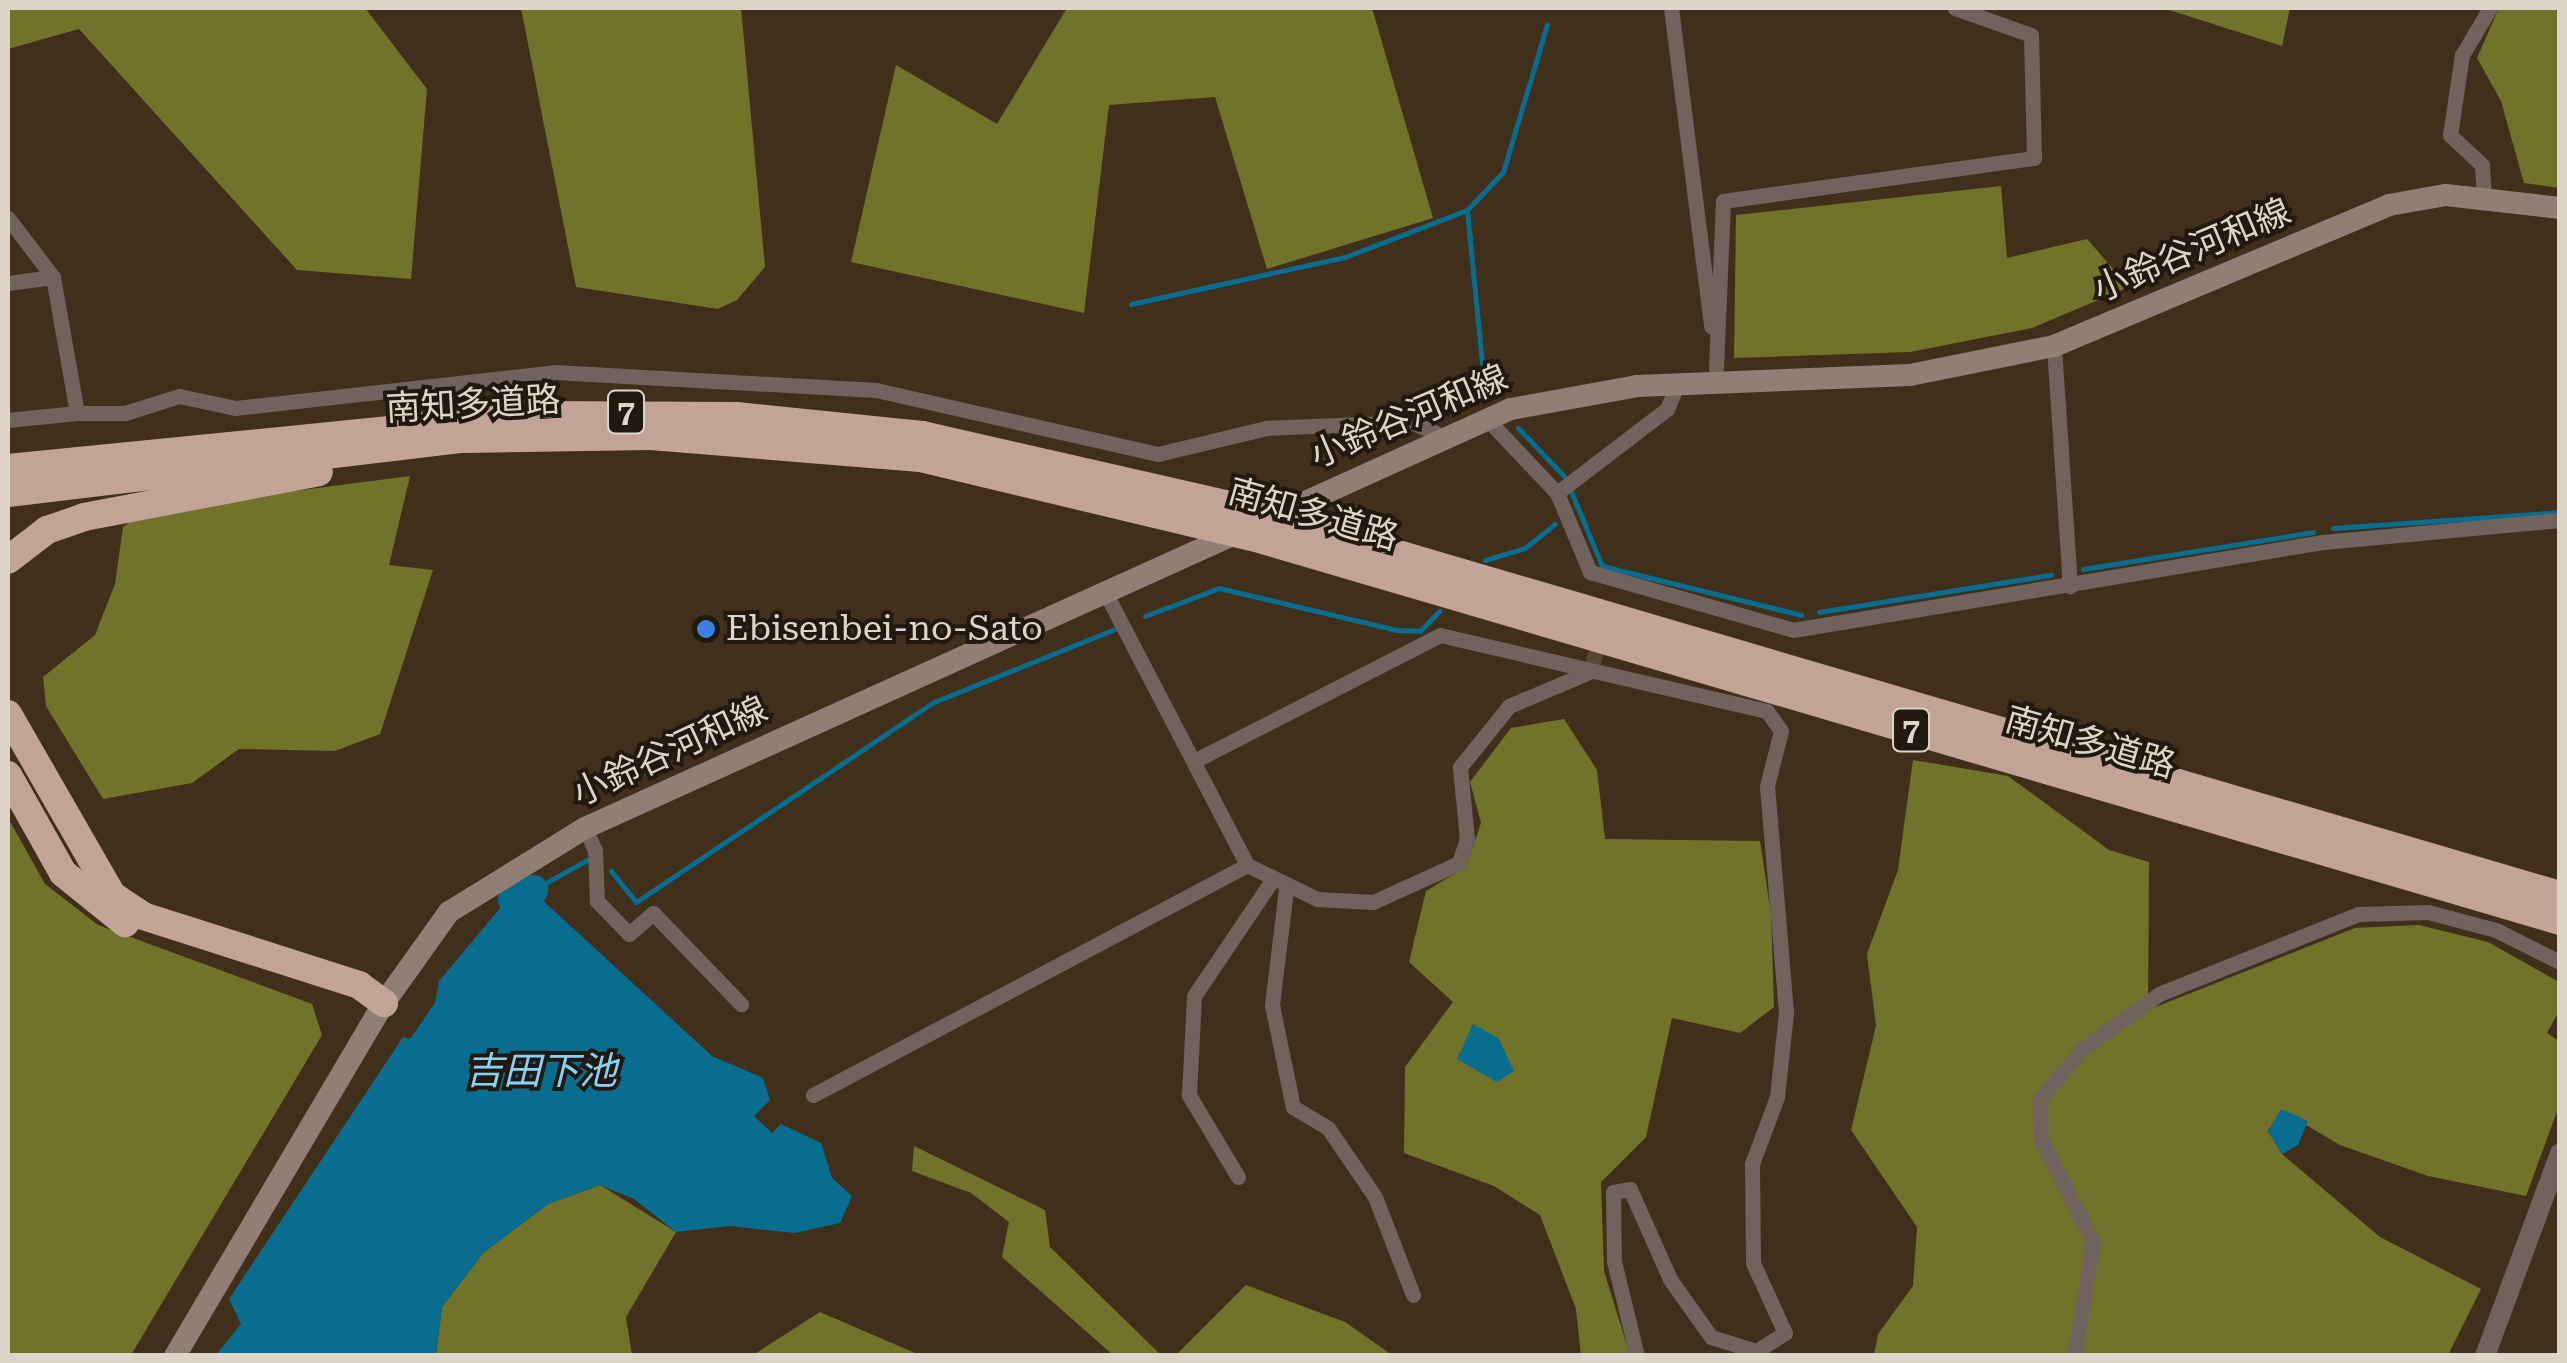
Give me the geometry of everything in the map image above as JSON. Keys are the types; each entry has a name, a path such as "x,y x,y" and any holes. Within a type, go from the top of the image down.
{"highway":[{"name":"南知多道路","path":"8,468 522,416 736,416 922,435 1238,507 2560,895"},
{"name":"南知多道路","path":"8,493 462,439 651,436 900,456 1205,523 2560,921"},
{"path":"8,560 47,530 84,517 447,455 462,439"},
{"path":"8,454 56,448 74,460"},
{"path":"8,714 112,895 143,916 359,985 384,1003"},
{"path":"8,775 63,873 107,915 355,1001 384,1003"}],"main road":[{"name":"小鈴谷河和線","path":"175,1356 384,1003 449,912 585,828 1445,437 1553,396 1677,385 1717,377 1910,375 2054,346 2389,206 2484,196 2560,208"}],"street":[{"path":"1671,8 1717,377"},
{"path":"1717,377 1723,201 2034,158 2031,34 1955,8"},
{"path":"2484,196 2482,165 2450,135 2462,55 2490,8"},
{"path":"8,218 53,277 77,414"},
{"path":"8,283 53,277"},
{"path":"2054,346 2070,586"},
{"path":"8,420 125,413 178,396 235,408 555,372 876,390 1158,454 1266,428 1411,422 1445,437"},
{"path":"1556,493 1666,409 1677,385"},
{"path":"1487,419 1556,493 1590,572 1615,591 1793,630 2323,542 2560,520"},
{"path":"1104,590 1247,865 1278,885 1373,902 1459,862 1468,840 1460,768 1509,706 1591,668"},
{"path":"1194,761 1440,635 1626,674 1767,711 1780,731 1767,786 1786,1012 1778,1097 1752,1164 1753,1263 1784,1333 1756,1351 1711,1337 1670,1278 1630,1189 1613,1192 1614,1262 1637,1356"},
{"path":"585,828 595,850 597,901 629,934 653,913 741,1004"},
{"path":"814,1095 1247,865"},
{"path":"1238,1177 1189,1094 1194,996 1278,885"},
{"path":"1278,885 1272,1005 1292,1107 1328,1128 1375,1197 1413,1295"},
{"path":"2074,1356 2092,1242 2041,1138 2040,1099 2082,1048 2158,994 2358,914 2428,912 2496,930 2560,962"},
{"path":"2484,1356 2560,1153"}],"shaded area":[{"path":"8,8 365,8 427,89 411,279 297,270 79,29 8,49"},
{"path":"521,8 741,8 765,267 737,300 718,309 576,287"},
{"path":"1067,8 1372,8 1433,218 1267,269 1215,97 1109,105 1084,313 851,262 896,65 997,124"},
{"path":"2163,8 2290,8 2282,46"},
{"path":"2499,8 2559,8 2559,188 2524,183 2501,101 2477,58"},
{"path":"2001,186 2007,258 2087,239 2129,287 2032,328 1910,352 1734,358 1736,215"},
{"path":"410,476 389,565 433,570 380,734 335,751 239,749 192,783 103,799 46,706 43,677 95,635 115,584 123,527 147,510"},
{"path":"1564,719 1597,770 1605,839 1760,841 1771,914 1774,1007 1740,1033 1672,1018 1646,1137 1601,1182 1604,1271 1630,1355 1581,1355 1576,1309 1540,1215 1494,1186 1404,1153 1405,1067 1453,1002 1409,962 1426,891 1466,867 1481,823 1470,782 1511,728"},
{"path":"1913,760 2008,776 2109,850 2149,862 2148,1010 2355,928 2419,925 2488,942 2559,982 2559,1011 2547,1033 2559,1041 2559,1106 2526,1196 2428,1176 2340,1145 2281,1110 2268,1131 2282,1154 2380,1237 2481,1289 2449,1353 1874,1355 1878,1334 1913,1286 1917,1227 1851,1130 1876,1026 1867,954 1898,870"},
{"path":"8,818 45,884 98,925 312,1004 322,1035 131,1355 8,1355"},
{"path":"914,1146 1045,1210 1050,1247 1161,1355 1113,1355 1002,1257 1009,1222 971,1193 912,1171"},
{"path":"600,1185 676,1232 626,1317 632,1355 436,1356 442,1307 483,1253 548,1204"},
{"path":"1246,1285 1345,1322 1392,1355 1176,1355"},
{"path":"820,1312 915,1353 916,1355 753,1355"}],"water":[{"name":"吉田下池","path":"511,895 516,904 539,897 712,1056 763,1078 770,1100 754,1116 772,1133 781,1124 821,1143 832,1178 852,1196 840,1223 795,1233 730,1226 676,1232 634,1199 600,1185 548,1204 483,1253 442,1307 436,1355 216,1355 241,1324 229,1299 403,1037 410,1039 435,1003 439,981"},
{"path":"1473,1024 1498,1038 1514,1071 1497,1082 1457,1059"},
{"path":"2281,1109 2308,1121 2298,1145 2282,1154 2268,1131"}],"waterway":[{"path":"1467,210 1503,172 1547,24"},
{"path":"1131,304 1345,257 1467,210 1485,395"},
{"path":"1518,428 1564,476"},
{"path":"1570,489 1602,566 1801,615"},
{"path":"2333,528 2560,512"},
{"path":"1485,560 1525,548 1555,524"},
{"path":"2083,569 2313,532"},
{"path":"1819,612 2051,575"},
{"path":"1145,616 1219,588 1397,630 1420,631 1439,611"},
{"path":"611,871 636,902 934,702 1117,628"},
{"path":"533,890 587,860"},
{"path":"513,899 533,890"}],"tunnel":[{"path":"1593,663 1613,598"}],"place":[{"name":"Ebisenbei-no-Sato","path":"706,629"}]}
